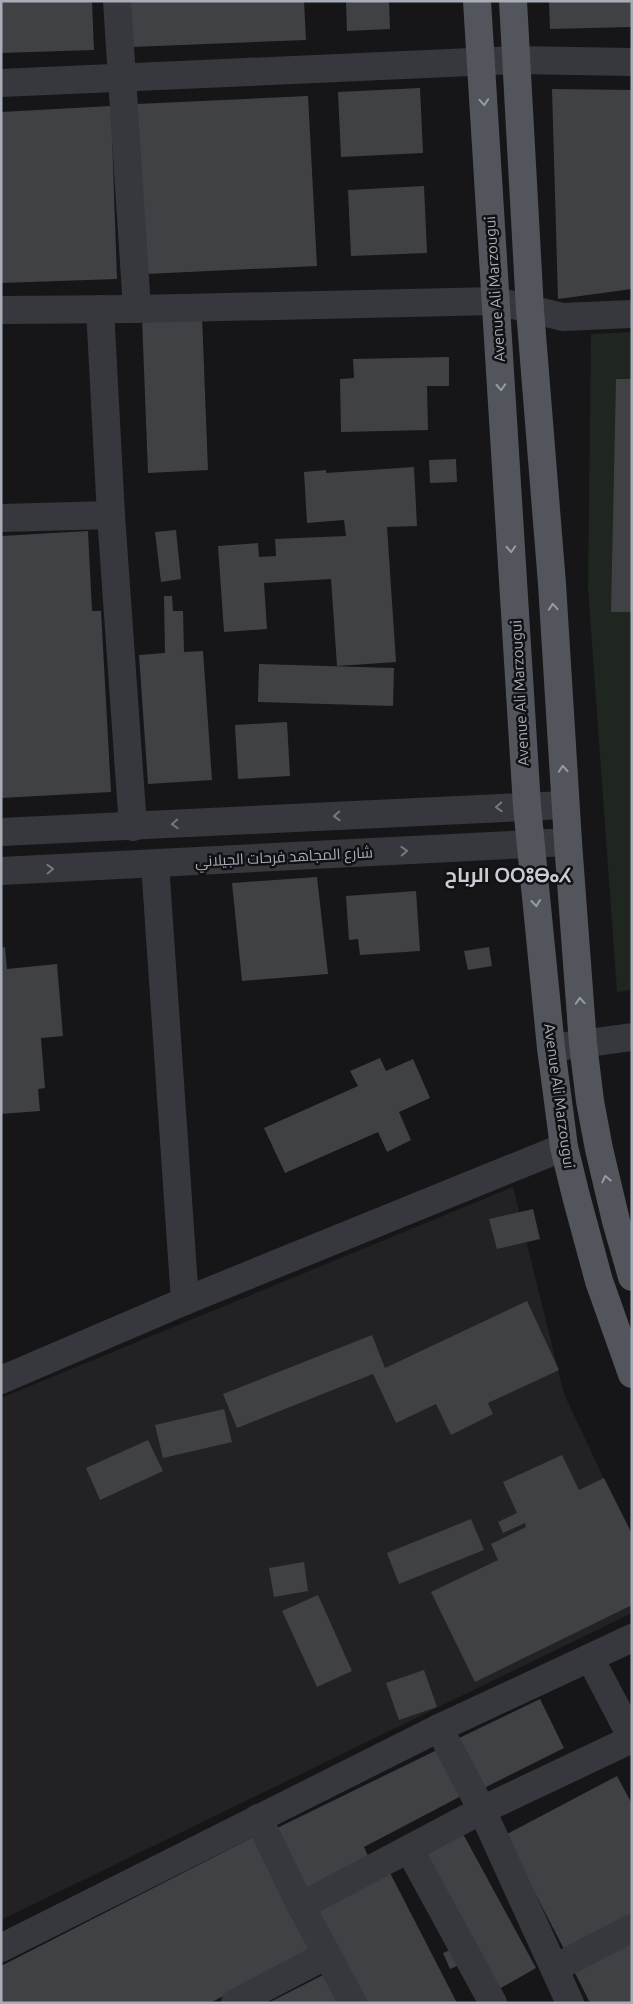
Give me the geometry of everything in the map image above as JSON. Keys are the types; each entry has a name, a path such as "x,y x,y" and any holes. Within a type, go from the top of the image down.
{"main road":[{"name":"Avenue Ali Marzougui","path":"477,1 526,806 551,1048 564,1147 599,1281 632,1374"},
{"name":"Avenue Ali Marzougui","path":"513,1 530,310 552,584 565,805 583,1044 595,1130 624,1220 632,1277"}],"street":[{"path":"117,1 137,309"},
{"path":"1,83 517,60 632,62"},
{"path":"1,310 137,309 496,300 563,317 632,314"},
{"path":"100,309 111,515 133,827"},
{"path":"1,518 111,515"},
{"path":"1,832 565,805"},
{"name":"شارع المجاهد فرحات الجيلاني","path":"1,871 568,842"},
{"path":"155,864 185,1301"},
{"path":"551,1048 632,1038"},
{"path":"1,1380 185,1301 564,1147"},
{"path":"1,1948 439,1728 632,1638"},
{"path":"301,1906 482,1810 632,1738 590,1658"},
{"path":"439,1728 482,1810 570,2003"},
{"path":"258,1818 301,1906 353,2003"},
{"path":"409,1849 493,2003"},
{"path":"555,1968 632,1928"},
{"path":"235,2003 327,1956"}],"shaded area":[{"path":"632,332 632,990 617,992 588,588 591,334"},
{"path":"513,1187 564,1394 632,1538 632,1613 1,1920 1,1398"}],"building":[{"path":"1,1 92,1 94,50 1,53"},
{"path":"130,1 304,1 306,40 132,47"},
{"path":"346,1 389,1 390,29 347,31"},
{"path":"549,1 632,1 632,27 550,29"},
{"path":"420,88 423,153 341,157 338,92"},
{"path":"552,89 632,90 632,289 558,299"},
{"path":"308,96 317,266 146,274 137,104"},
{"path":"111,106 117,279 1,283 1,112"},
{"path":"424,186 427,253 351,256 348,190"},
{"path":"202,316 208,470 148,473 142,318"},
{"path":"449,357 449,386 427,386 428,430 341,432 340,379 354,378 353,359"},
{"path":"616,379 632,379 632,612 611,612"},
{"path":"456,459 457,482 430,483 429,460"},
{"path":"414,467 417,526 387,527 396,662 337,666 331,579 264,583 267,629 224,632 218,546 258,543 259,557 276,556 275,539 346,536 344,520 307,523 304,472 326,470 326,473"},
{"path":"176,530 181,579 161,582 155,532"},
{"path":"88,531 92,611 101,611 111,792 1,798 1,536"},
{"path":"164,596 172,596 173,611 183,611 184,652 203,651 212,780 148,784 139,655 165,653"},
{"path":"259,664 394,668 393,706 258,702"},
{"path":"287,722 290,776 238,779 235,725"},
{"path":"317,877 328,974 242,981 232,883"},
{"path":"416,891 420,951 360,955 358,939 349,940 346,896"},
{"path":"5,947 7,969 57,964 63,1036 41,1038 45,1088 38,1089 40,1111 1,1114 1,948"},
{"path":"489,947 492,966 468,970 464,951"},
{"path":"380,1058 386,1071 413,1059 430,1098 399,1112 411,1140 387,1152 378,1132 285,1173 264,1128 358,1086 350,1071"},
{"path":"533,1209 540,1239 497,1249 489,1219"},
{"path":"527,1301 559,1370 488,1403 493,1414 451,1435 436,1404 396,1423 373,1374 237,1428 223,1394 372,1335 385,1368"},
{"path":"224,1409 232,1442 163,1458 155,1425"},
{"path":"148,1440 163,1471 100,1500 86,1468"},
{"path":"562,1455 579,1490 604,1478 632,1534 632,1605 475,1682 431,1592 498,1560 491,1544 526,1527 525,1523 503,1533 498,1522 517,1513 503,1482"},
{"path":"471,1519 484,1550 399,1584 387,1553"},
{"path":"304,1562 308,1591 274,1597 269,1568"},
{"path":"318,1595 352,1671 317,1687 282,1611"},
{"path":"424,1670 437,1707 399,1720 386,1683"},
{"path":"540,1699 564,1748 480,1790 455,1740"},
{"path":"443,1747 467,1793 364,1847 369,1858 307,1891 275,1829"},
{"path":"617,1776 632,1804 632,1917 565,1951 505,1835"},
{"path":"462,1832 536,1968 499,1989 427,1859 427,1853"},
{"path":"257,1835 316,1949 210,2003 1,2003 1,1966"},
{"path":"388,1869 457,2003 364,2003 314,1907"},
{"path":"632,1941 632,2003 590,2003 574,1971"},
{"path":"466,1943 473,1959 450,1969 443,1953"},
{"path":"327,1973 342,2003 268,2003"}],"district":[{"name":"الرباح ⵔⵔⵓⴱⴰⵃ","path":"508,875"}]}
